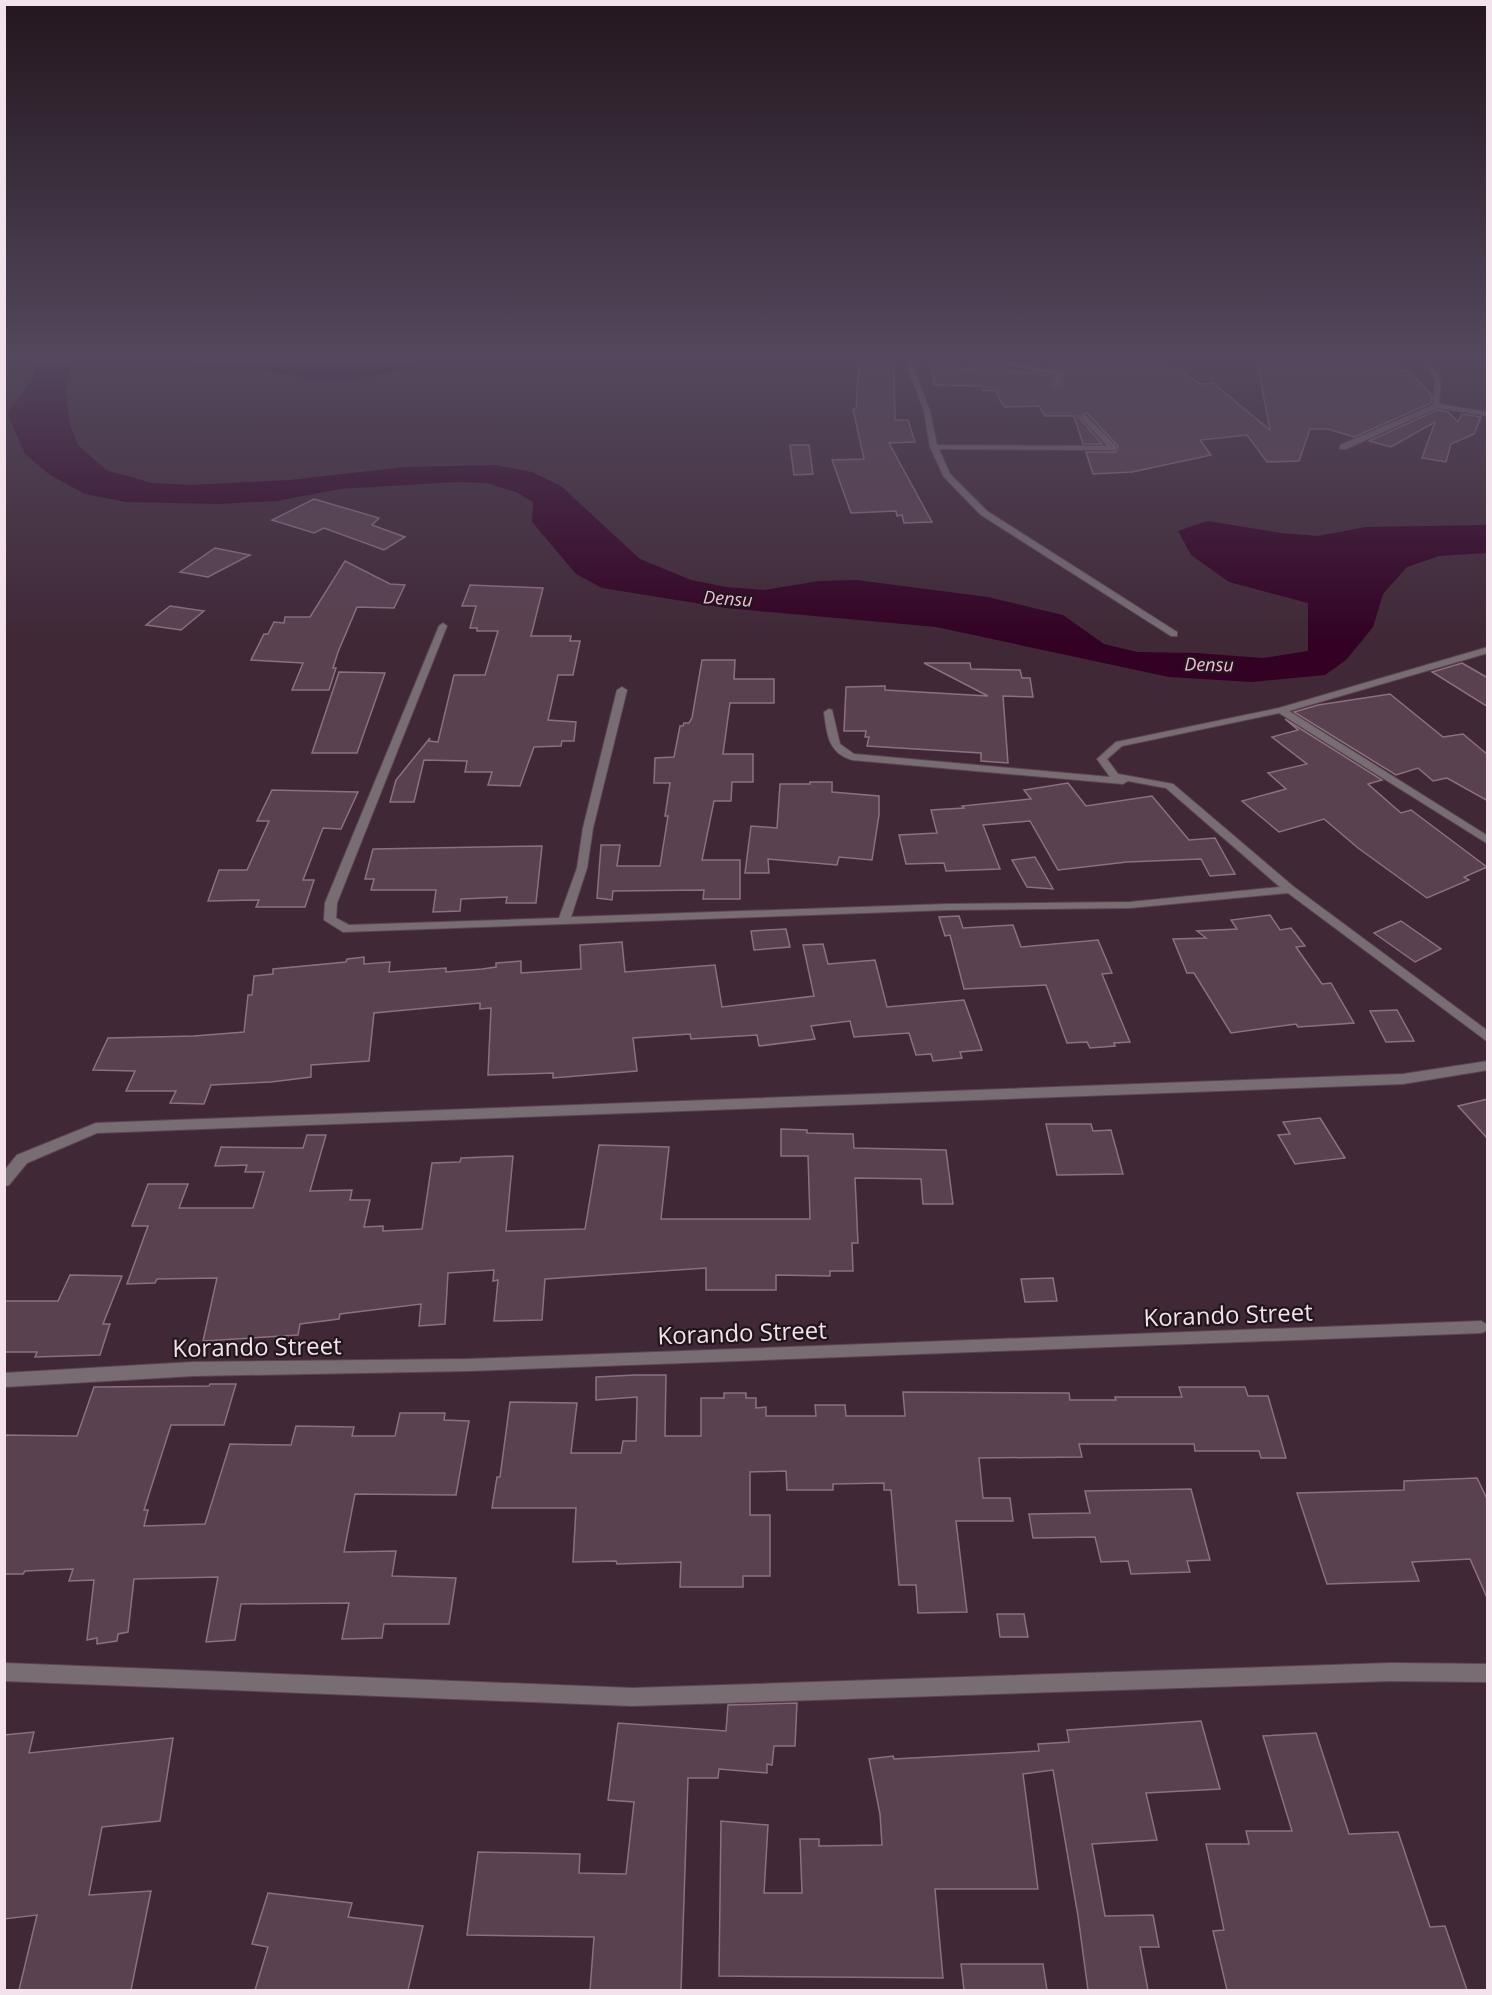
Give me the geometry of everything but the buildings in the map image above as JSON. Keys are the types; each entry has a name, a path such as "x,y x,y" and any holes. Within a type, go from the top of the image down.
{"street":[{"path":"937,454 947,475 984,513 1174,634"},
{"path":"443,626 331,903 330,920 347,929 935,908 1130,905 1290,890"},
{"path":"1488,650 1281,710 1119,744 1102,759 1115,776 1169,786 1290,890 1488,1038"},
{"path":"564,921 582,868 588,828 622,690"},
{"path":"1281,710 1488,841"},
{"path":"829,712 834,746 838,751 852,757 1169,786"},
{"path":"4,1181 22,1159 96,1128 1403,1079 1488,1065"},
{"name":"Korando Street","path":"4,1380 193,1369 468,1365 1481,1327"},
{"path":"4,1672 632,1697 1379,1672 1488,1673"}],"water":[{"name":"Densu","path":"25,454 88,454 106,470 152,483 189,485 290,480 405,467 496,465 532,472 561,486 640,559 691,580 726,587 764,590 819,581 856,580 988,597 1063,615 1104,644 1137,652 1196,653 1263,658 1308,651 1308,603 1229,582 1191,555 1178,531 1207,521 1281,533 1318,536 1366,527 1487,525 1487,553 1439,556 1407,567 1383,594 1373,627 1346,660 1325,675 1252,682 1169,677 936,627 726,608 602,588 576,574 532,522 533,502 516,492 487,483 457,482 340,489 277,501 219,504 126,502 85,494 50,475"}]}
